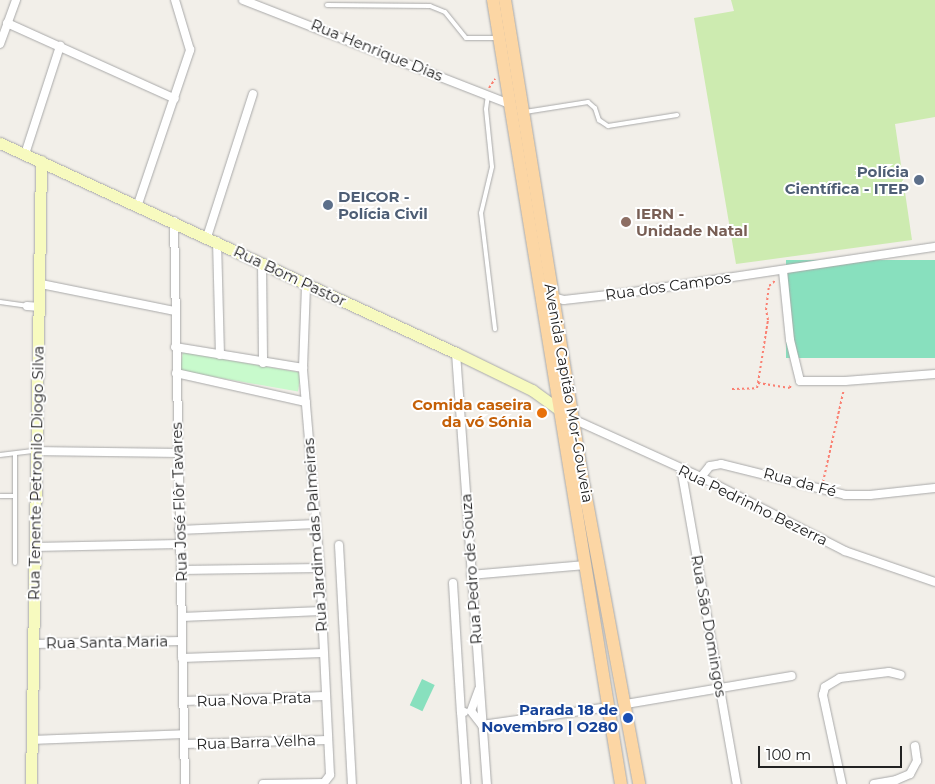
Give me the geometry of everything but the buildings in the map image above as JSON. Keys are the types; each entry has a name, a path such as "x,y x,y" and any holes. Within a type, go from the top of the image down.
{"main road":[{"name":"Avenida Capitão Mor-Gouveia","path":"493,0 510,104 552,297 639,784"},
{"name":"Avenida Capitão Mor-Gouveia","path":"505,0 523,112 529,185 560,410 621,784"},
{"name":"Rua Bom Pastor","path":"0,143 138,204 456,353 532,390 573,419"},
{"name":"Rua Tenente Petronilo Diogo Silva","path":"31,784 41,161"}],"street":[{"path":"0,44 16,0"},
{"path":"138,204 190,50 175,0"},
{"name":"Rua Henrique Dias","path":"243,0 273,10 510,104"},
{"path":"273,10 274,0"},
{"path":"7,23 175,99"},
{"path":"25,154 60,46"},
{"path":"220,356 212,239 253,94"},
{"name":"Rua José Flôr Tavares","path":"174,221 176,453 181,570 185,784"},
{"name":"Rua dos Campos","path":"552,297 560,300 783,275 870,255 935,247"},
{"path":"262,263 263,363"},
{"path":"783,275 796,374 800,381 845,381 935,374"},
{"path":"40,284 175,311"},
{"name":"Rua Jardim das Palmeiras","path":"306,284 304,368 320,568 330,775 324,783"},
{"path":"28,306 40,307"},
{"path":"176,346 220,356 304,368"},
{"name":"Rua Pedro de Souza","path":"456,353 487,784"},
{"path":"176,373 306,402"},
{"name":"Rua Pedrinho Bezerra","path":"573,419 701,477 846,551 935,582"},
{"path":"36,451 176,453"},
{"name":"Rua da Fé","path":"701,477 710,466 728,464 822,489 858,496 935,488"},
{"name":"Rua São Domingos","path":"681,468 737,784"},
{"path":"179,530 316,524"},
{"path":"34,547 180,544"},
{"path":"339,545 352,784"},
{"path":"472,575 586,565"},
{"path":"181,570 320,568"},
{"path":"453,583 466,784"},
{"path":"182,617 321,611"},
{"name":"Rua Santa Maria","path":"33,644 181,641"},
{"path":"182,658 323,653"},
{"path":"842,784 823,695 826,684 840,678 877,673 901,675"},
{"path":"626,704 792,676"},
{"path":"471,711 479,689"},
{"name":"Rua Nova Prata","path":"184,701 325,696"},
{"path":"471,711 482,725 609,707"},
{"path":"460,712 471,711"},
{"path":"31,740 184,734"},
{"name":"Rua Barra Velha","path":"184,744 328,740"},
{"path":"874,784 896,780 910,774 917,761 915,746"},
{"path":"263,784 324,783"}],"lane":[{"path":"327,6 430,6 445,12 466,38 500,38"},
{"path":"488,95 486,109 492,166 481,213 495,329"},
{"path":"523,112 588,102 608,126 677,115"},
{"path":"0,302 28,306"},
{"path":"0,455 36,451"},
{"path":"15,454 15,563"},
{"path":"0,496 15,496"}],"path":[{"path":"732,389 757,388 768,320 766,310 769,286 783,275"},
{"path":"758,383 790,388 791,383 800,381"},
{"path":"822,489 845,381"}],"green space":[{"path":"731,0 935,0 935,117 895,124 912,240 736,264 694,18 734,11"},
{"path":"786,260 935,260 935,358 786,358"},
{"path":"183,352 301,373 298,392 180,371"},
{"path":"422,679 435,685 422,711 410,705"}],"place":[{"name":"Polícia Científica - ITEP","path":"919,180"},
{"name":"DEICOR - Polícia Civil","path":"328,205"},
{"name":"IERN - Unidade Natal","path":"626,222"},
{"name":"Comida caseira da vó Sónia","path":"542,413"},
{"name":"Parada 18 de Novembro | O280","path":"628,718"}]}
